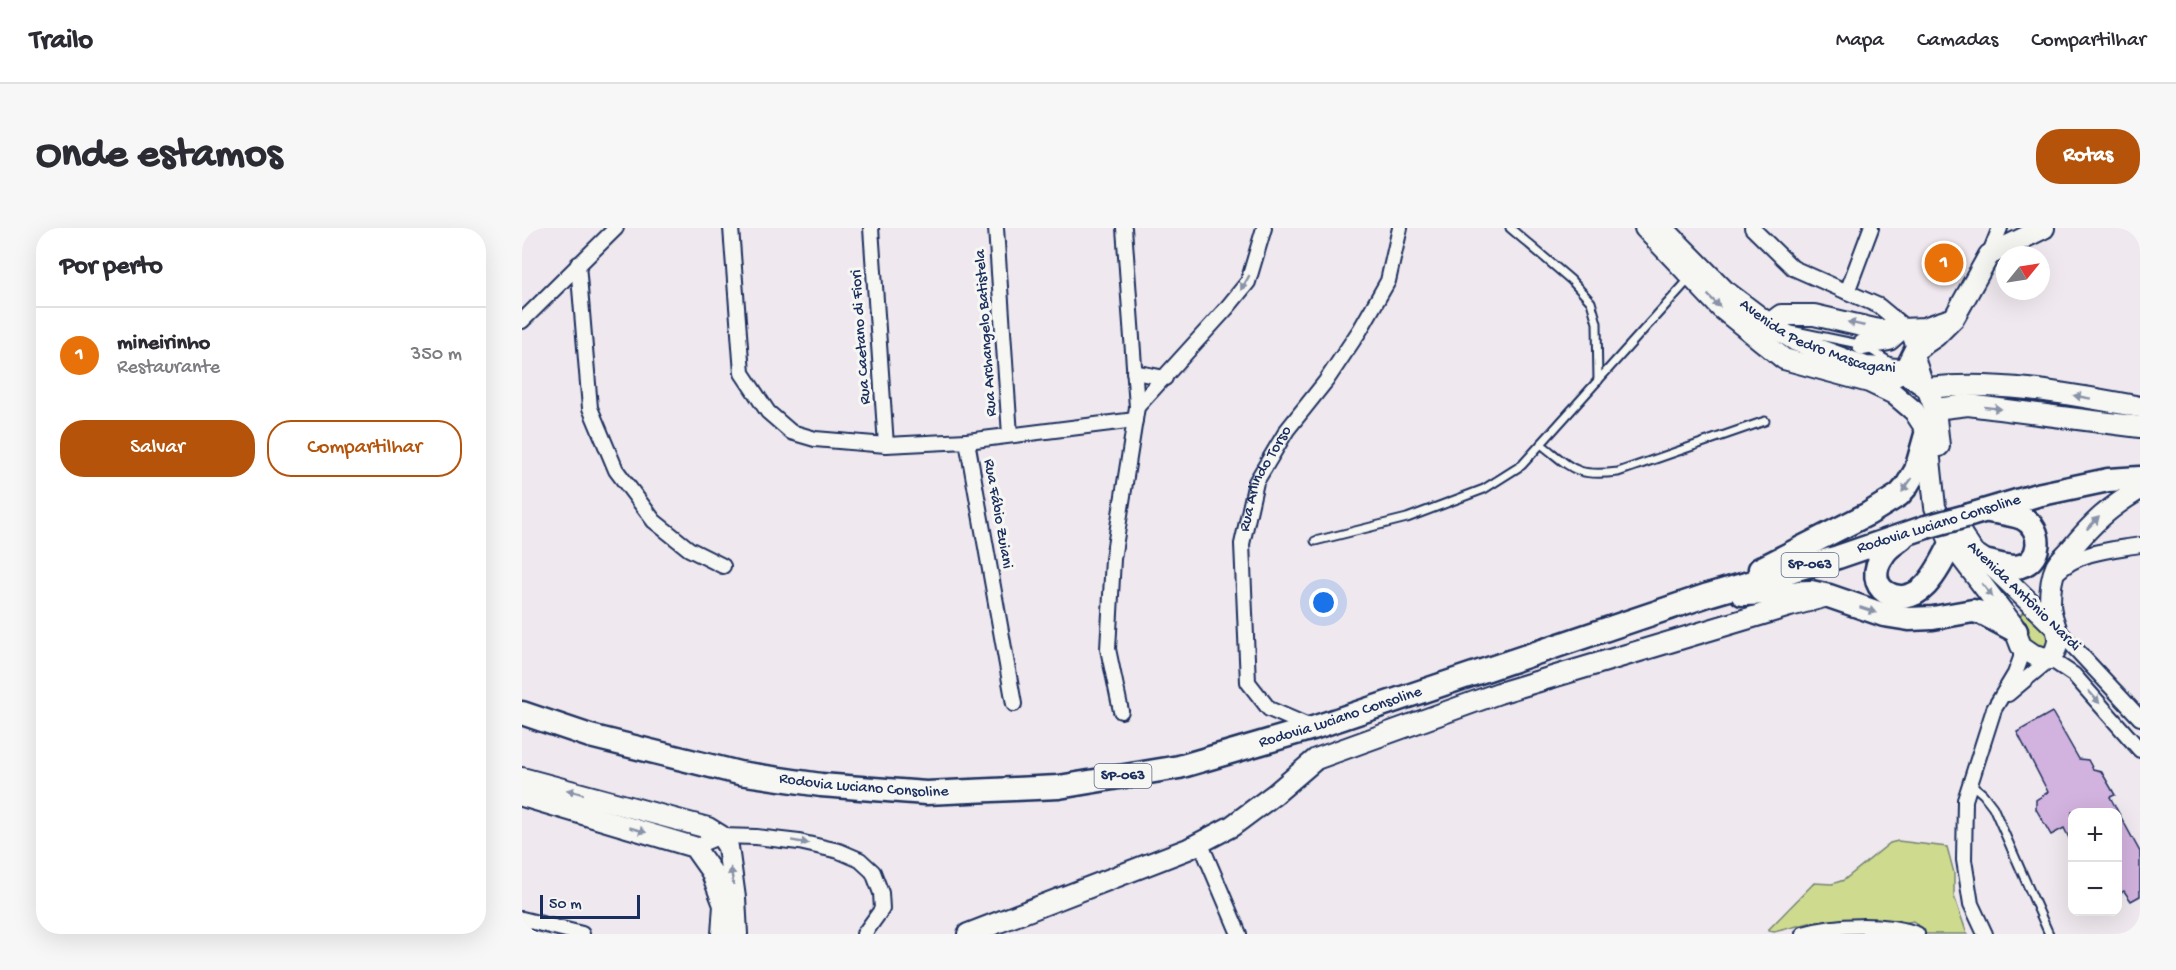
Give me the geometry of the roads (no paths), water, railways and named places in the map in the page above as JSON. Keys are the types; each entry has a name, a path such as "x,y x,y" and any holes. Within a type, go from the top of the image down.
{"main road":[{"name":"Avenida Pedro Mascagani","path":"1645,228 1696,272 1724,290 1771,333 1784,359 1869,382 1894,394 1914,411 1927,431"},
{"name":"Avenida Pedro Mascagani","path":"1662,228 1696,272"},
{"path":"1869,382 1886,380 1901,370 1914,351 1936,336 1954,318 1989,255 2044,228"},
{"path":"1771,333 1782,315 1814,315 1879,330 1924,328 1954,318"},
{"path":"1863,345 1889,340 1904,330"},
{"name":"Avenida Pedro Mascagani","path":"1771,333 1866,367 1901,370 1925,386"},
{"path":"1914,411 1925,386 1957,385 2049,390 2140,407"},
{"name":"Avenida Antônio Nardi","path":"1925,386 1935,409 1946,503 1963,538 1973,552 1988,562 2057,629"},
{"path":"1935,409 1968,405 1993,407 2140,428"},
{"path":"1708,595 1887,504 1899,495 1912,479 1927,431"},
{"name":"Avenida Antônio Nardi","path":"1927,431 1935,507 1951,544 2034,655 2050,659"},
{"name":"Rodovia Luciano Consoline","path":"522,713 590,736 739,773 821,785 926,793 1059,787 1179,767 1313,728 1708,595 1838,557 1918,529 2037,495 2108,480 2140,478"},
{"path":"2050,659 2056,651 2059,640 2050,606 2052,579 2058,563 2093,522 2140,489"},
{"path":"1977,512 2023,519 2035,531 2038,544 2034,556 2023,565 2007,566 1988,562"},
{"path":"1918,529 1885,552 1877,568 1878,583 1889,595 1911,596 1920,590 1933,575 1951,544"},
{"path":"1708,595 1794,591 1829,596 1869,611 1899,618 1921,619 1973,611 1982,613 2017,634"},
{"path":"968,934 1188,849 1232,826 1316,759 1499,693 1829,596"},
{"path":"2017,634 2014,615 2018,610 2034,607"},
{"path":"522,778 708,828 721,836 728,847 737,934"},
{"path":"522,796 694,847 711,871 724,904 722,934"}],"street":[{"path":"522,321 616,228"},
{"name":"Rua Fábio Zuiani","path":"731,228 741,373 768,412 791,432 815,439 886,445 967,441 1014,704"},
{"name":"Rua Caetano di Fiori","path":"871,228 886,445"},
{"name":"Rua Archangelo Batistela","path":"996,228 1010,435"},
{"path":"1120,711 1108,649 1113,559 1136,413 1124,228"},
{"path":"967,441 1136,413 1248,282 1264,228"},
{"name":"Rua Arlindo Torso","path":"1313,728 1269,709 1248,682 1242,544 1256,482 1287,430 1326,381 1360,330 1388,281 1400,228"},
{"path":"1752,228 1793,268 1879,306 1904,330 1914,351 1925,386"},
{"path":"1847,292 1871,228"},
{"path":"1989,255 2000,228"},
{"path":"578,264 590,408 616,470 654,521 689,549 723,566"},
{"path":"1134,372 1165,378"},
{"path":"2052,579 2066,565 2085,555 2140,545"},
{"name":"Avenida Antônio Nardi","path":"2057,629 2140,718"},
{"path":"1985,934 1971,904 1964,860 1965,800 1994,709 2015,674 2021,658 2017,634"},
{"path":"1994,709 2026,678 2050,659"},
{"name":"Avenida Antônio Nardi","path":"2050,659 2074,675 2140,750"},
{"path":"694,847 721,836 756,837 799,842 839,851 860,860 873,872 881,892 882,909 864,934"},
{"path":"1200,842 1239,934"},
{"path":"522,919 582,934"},
{"path":"1803,934 1822,928 1864,926 1917,934"}],"lane":[{"path":"1510,228 1571,280 1591,302 1597,323 1598,381"},
{"path":"1315,541 1407,518 1484,489 1522,465 1696,272"},
{"path":"1771,333 1799,331 1863,345 1885,357 1901,370"},
{"path":"1541,444 1575,471 1593,475 1617,472 1765,421"},
{"path":"1970,783 1993,807 2049,934"}],"place":[{"name":"mineirinho","path":"1944,263"}]}
